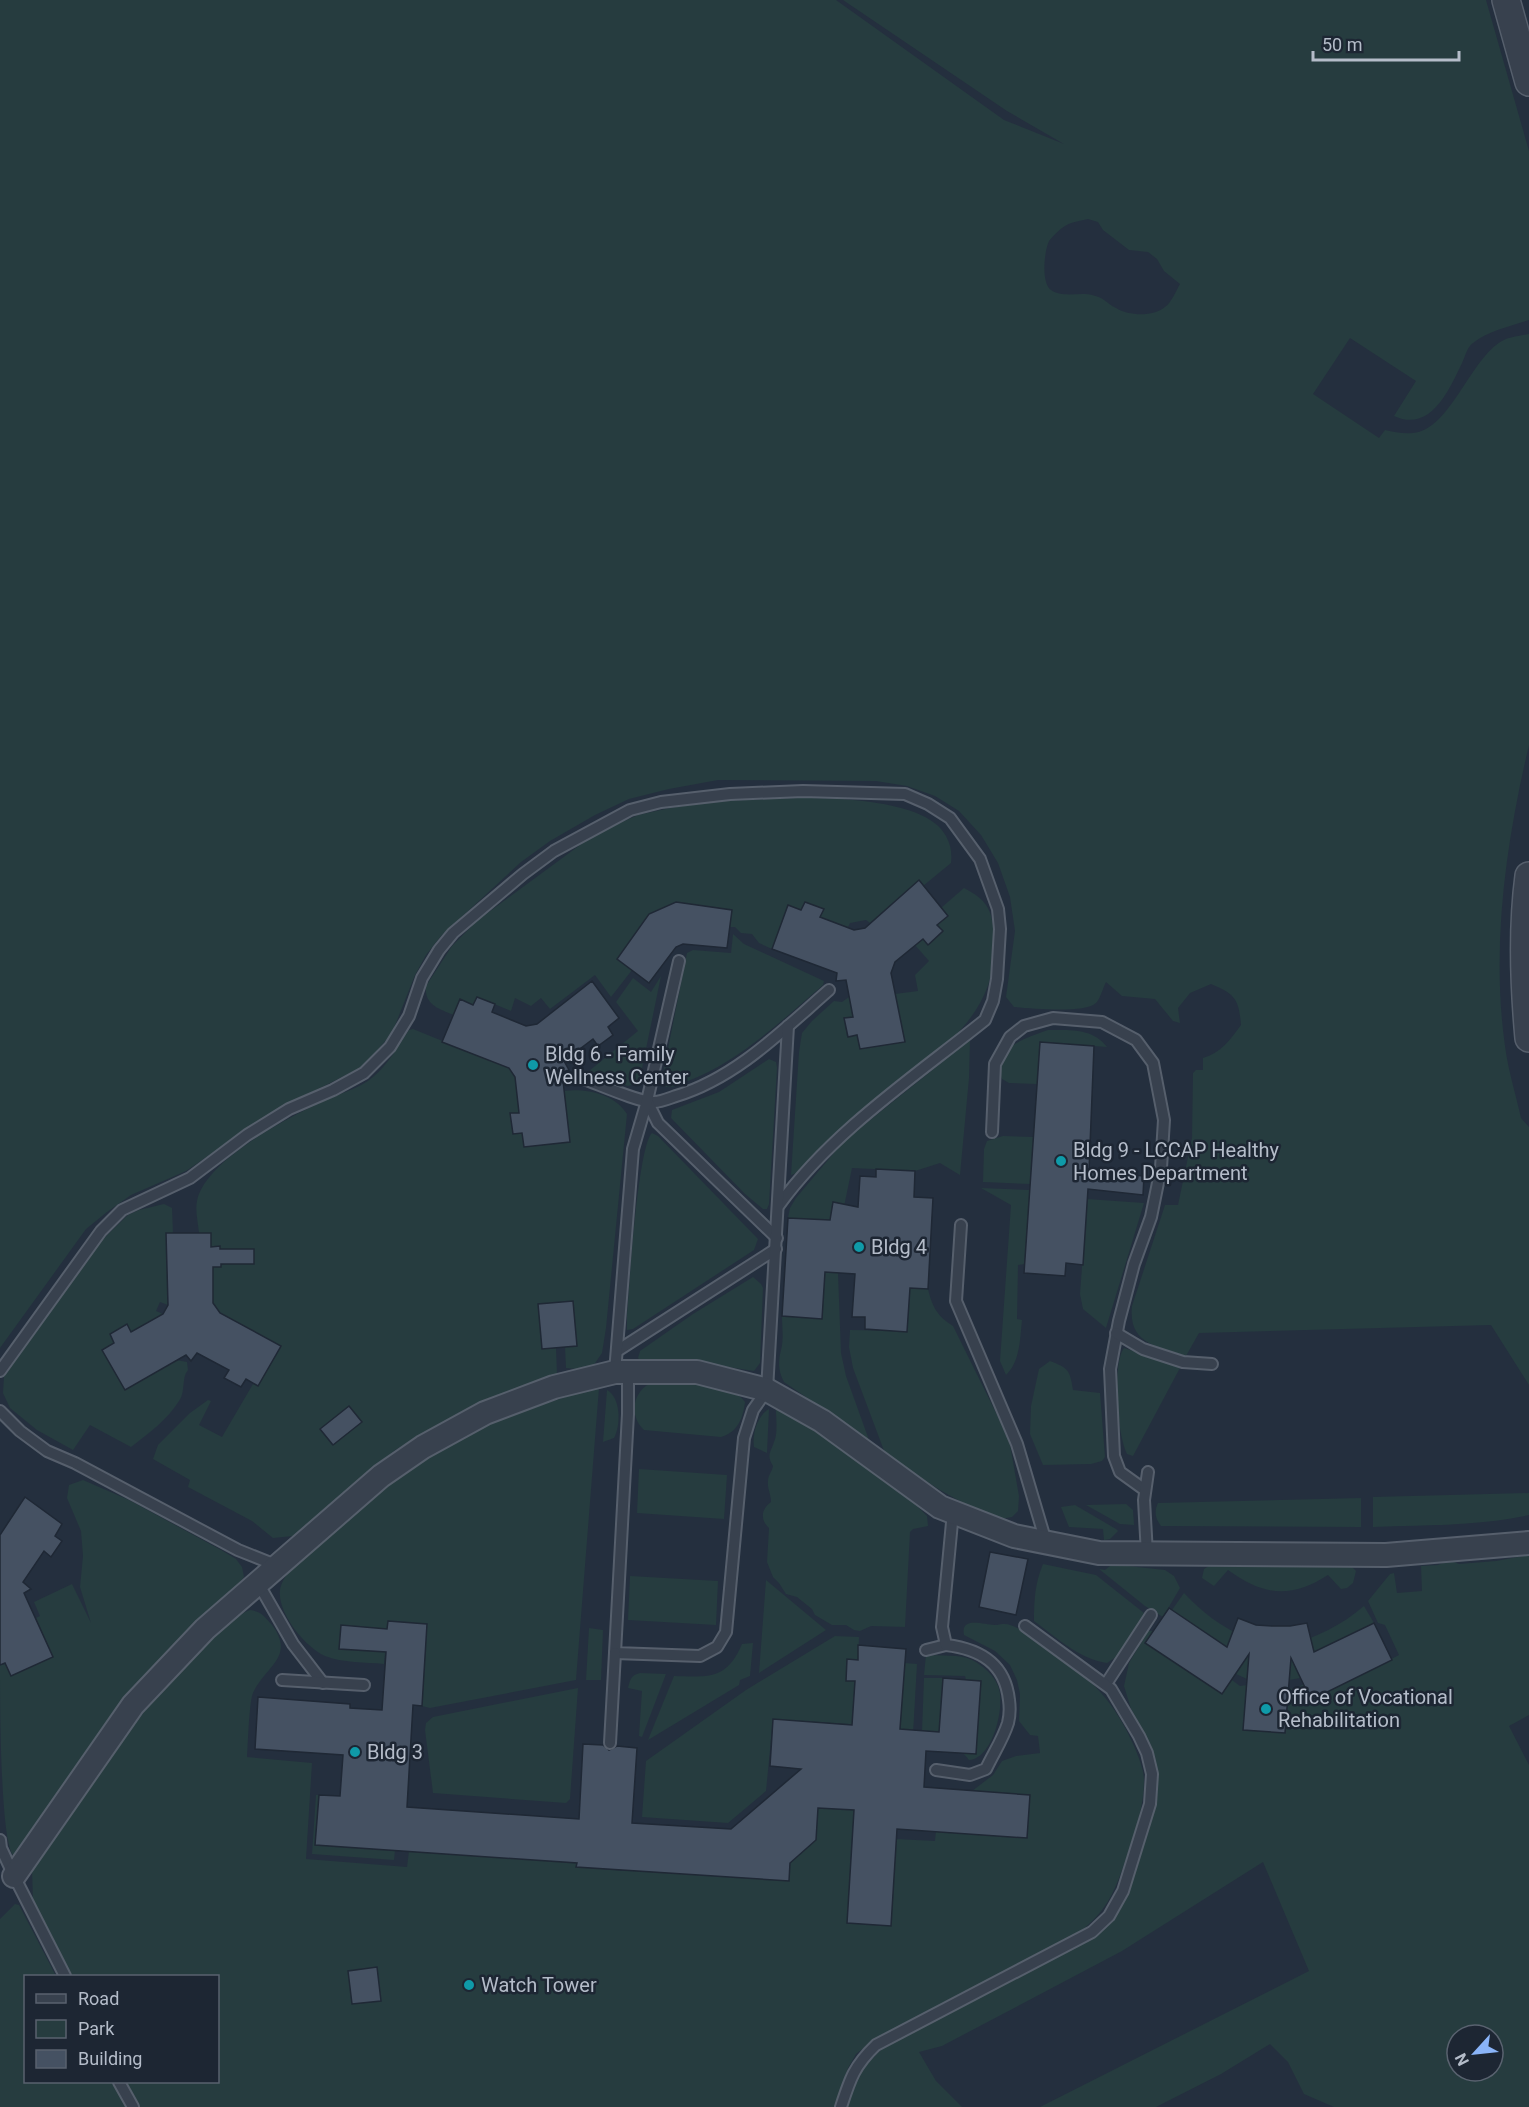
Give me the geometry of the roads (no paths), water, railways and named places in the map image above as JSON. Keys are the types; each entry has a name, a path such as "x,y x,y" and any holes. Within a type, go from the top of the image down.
{"street":[{"path":"1506,0 1529,82"},
{"path":"1529,876 1525,937 1525,994 1529,1038"},
{"path":"14,1876 133,1705 205,1629 381,1476 423,1447 485,1413 620,1365 697,1372 766,1390 822,1421 940,1506 1014,1536 1099,1553 1386,1555 1529,1543"}],"lane":[{"path":"0,1371 101,1231 122,1210 190,1178 247,1135 289,1109 333,1090 364,1073 390,1047 409,1016 422,978 439,950 453,933 554,851 630,810 661,802 730,794 803,791 905,794 928,804 950,818 980,859 998,909 999,957 993,1001 985,1020 877,1106 833,1145 778,1205"},
{"path":"610,1743 628,1414 620,1365 633,1149 647,1101 679,961"},
{"path":"580,1078 655,1102 703,1086 732,1070 829,990"},
{"path":"992,1132 995,1064 1010,1037 1024,1026 1053,1018 1102,1022 1136,1040 1153,1063 1164,1120 1161,1168 1151,1217 1134,1264 1116,1333 1110,1369 1114,1456 1120,1472 1145,1490"},
{"path":"615,1653 700,1656 717,1647 726,1632 744,1438 753,1410 766,1390 788,1026"},
{"path":"647,1101 658,1123 776,1244"},
{"path":"961,1225 956,1301 1017,1444 1046,1542"},
{"path":"620,1365 776,1244"},
{"path":"1116,1333 1143,1349 1183,1362 1212,1364"},
{"path":"0,1411 20,1431 47,1450 238,1550 278,1566"},
{"path":"1147,1554 1144,1500 1148,1472"},
{"path":"946,1645 942,1627 953,1512"},
{"path":"258,1583 293,1644 323,1683"},
{"path":"1106,1684 1151,1615"},
{"path":"841,2107 851,2075 862,2058 876,2044 1092,1932 1109,1916 1123,1892 1150,1804 1152,1774 1147,1754 1112,1689 1025,1626"},
{"path":"926,1650 946,1645 964,1647 983,1656 998,1667 1008,1685 1010,1709 1008,1722 986,1769 970,1775 936,1770"},
{"path":"282,1680 364,1685"},
{"path":"0,1840 1,1848 14,1876 64,1975"},
{"path":"120,2083 133,2107"}],"place":[{"name":"Bldg 6 - Family Wellness Center","path":"533,1065"},
{"name":"Bldg 9 - LCCAP Healthy Homes Department","path":"1061,1161"},
{"name":"Bldg 4","path":"859,1247"},
{"name":"Office of Vocational Rehabilitation","path":"1266,1709"},
{"name":"Bldg 3","path":"355,1752"},
{"name":"Watch Tower","path":"469,1985"}]}
